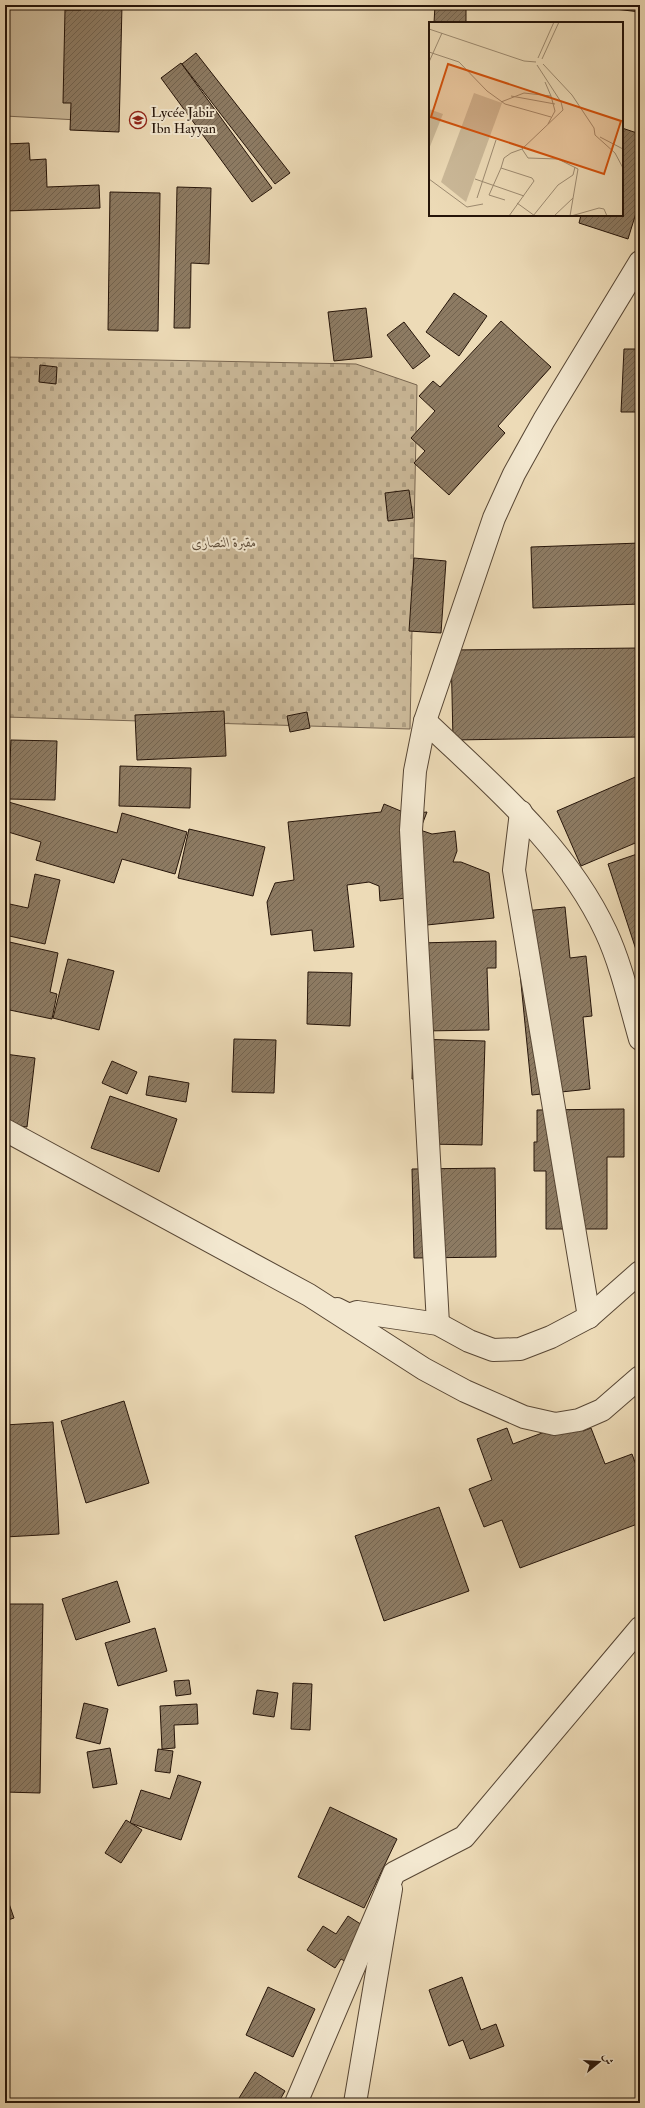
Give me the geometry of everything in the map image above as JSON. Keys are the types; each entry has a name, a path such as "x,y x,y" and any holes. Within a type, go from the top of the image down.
{"street":[{"path":"438,1324 411,830 415,772 425,721 494,518 514,474 544,420 640,262"},
{"path":"425,721 521,812 575,876 606,932 640,1039"},
{"path":"521,812 514,870 589,1317"},
{"path":"5,1130 309,1296 349,1315 362,1313 438,1324 469,1341 494,1350 520,1349 551,1337 589,1317 640,1272"},
{"path":"309,1296 424,1369 465,1391 524,1417 555,1424 579,1420 602,1410 640,1377"},
{"path":"296,2103 394,1873 464,1837 640,1628"},
{"path":"355,2103 394,1873"}],"green space":[{"path":"5,5 82,5 78,120 5,116"},
{"name":"مقبرة النصارى","path":"5,357 356,364 417,385 410,729 5,717"}],"building":[{"path":"81,5 122,5 119,132 70,130 71,103 63,103 65,10 81,10"},
{"path":"435,5 466,5 466,22 434,22"},
{"path":"616,5 640,5 640,12 615,9"},
{"path":"196,53 290,173 275,184 182,64"},
{"path":"181,63 272,188 252,202 161,78"},
{"path":"623,128 640,134 640,200 628,239 579,223 581,216 623,216"},
{"path":"29,143 30,160 46,159 47,187 99,185 100,208 5,211 5,144"},
{"path":"177,187 211,188 209,264 191,263 190,328 174,328"},
{"path":"110,192 160,193 158,331 108,330"},
{"path":"454,293 487,316 459,356 426,332"},
{"path":"366,308 372,357 334,361 328,312"},
{"path":"501,321 551,367 498,426 505,433 449,495 414,463 425,451 411,438 435,411 419,396 433,381 440,387"},
{"path":"404,322 430,356 413,369 387,335"},
{"path":"624,349 640,349 640,412 621,412"},
{"path":"40,365 57,367 56,384 39,382"},
{"path":"409,490 413,518 388,521 385,493"},
{"path":"640,543 640,604 533,608 531,547"},
{"path":"414,558 446,561 441,633 409,631"},
{"path":"640,648 640,737 453,740 451,650"},
{"path":"224,711 226,756 137,760 135,715"},
{"path":"307,712 310,728 290,732 287,716"},
{"path":"11,740 57,741 55,800 8,799"},
{"path":"120,766 191,768 190,808 119,806"},
{"path":"640,775 640,841 581,866 557,811"},
{"path":"5,801 117,833 122,813 187,832 175,874 122,859 114,883 36,860 41,842 5,831"},
{"path":"384,804 408,814 427,812 420,830 432,834 455,831 457,851 453,862 461,862 489,873 494,918 427,925 424,896 380,901 379,886 369,882 347,885 354,947 314,951 312,930 271,935 267,902 275,883 294,880 288,822 381,812"},
{"path":"189,829 265,847 253,896 178,878"},
{"path":"640,853 640,962 608,864"},
{"path":"35,874 60,880 45,944 5,935 5,903 28,908"},
{"path":"565,907 570,958 586,956 592,1016 583,1017 590,1089 532,1095 514,912"},
{"path":"5,941 58,953 50,992 57,994 52,1019 5,1009"},
{"path":"496,941 496,968 487,968 489,1030 422,1031 419,943"},
{"path":"68,959 114,971 99,1030 53,1018"},
{"path":"308,972 352,973 350,1026 307,1024"},
{"path":"234,1039 276,1040 274,1093 232,1092"},
{"path":"413,1039 485,1041 482,1145 426,1144 428,1079 412,1079"},
{"path":"5,1054 35,1058 27,1127 5,1124"},
{"path":"112,1061 137,1072 127,1094 102,1083"},
{"path":"149,1076 189,1083 186,1102 146,1095"},
{"path":"110,1096 177,1119 159,1172 91,1148"},
{"path":"624,1109 624,1157 607,1157 607,1229 546,1229 546,1171 534,1171 534,1142 537,1142 537,1110"},
{"path":"495,1168 496,1257 414,1258 412,1169"},
{"path":"124,1401 149,1483 86,1503 61,1421"},
{"path":"579,1419 583,1431 591,1428 605,1464 632,1454 640,1476 640,1523 520,1568 502,1520 484,1527 469,1489 492,1480 477,1439 507,1428 513,1444"},
{"path":"53,1422 59,1534 5,1537 5,1425"},
{"path":"439,1507 469,1591 384,1621 355,1536"},
{"path":"117,1581 130,1622 76,1640 62,1599"},
{"path":"5,1604 43,1604 40,1793 5,1792"},
{"path":"155,1628 167,1671 118,1686 105,1643"},
{"path":"189,1680 191,1694 176,1696 174,1681"},
{"path":"293,1683 312,1684 310,1730 291,1729"},
{"path":"257,1690 278,1693 274,1717 253,1714"},
{"path":"84,1703 108,1709 100,1744 76,1738"},
{"path":"197,1704 198,1724 174,1725 175,1748 162,1749 160,1706"},
{"path":"110,1748 117,1784 93,1788 87,1752"},
{"path":"158,1749 173,1751 170,1773 155,1771"},
{"path":"178,1775 201,1782 181,1840 130,1823 141,1790 170,1799"},
{"path":"330,1807 397,1839 364,1908 298,1877"},
{"path":"126,1820 142,1830 121,1863 105,1853"},
{"path":"5,1892 14,1918 5,1921"},
{"path":"348,1916 370,1930 348,1963 341,1959 335,1968 307,1950 323,1926 336,1934"},
{"path":"462,1977 481,2030 496,2024 504,2046 470,2059 463,2040 449,2046 429,1990"},
{"path":"268,1987 315,2009 293,2057 246,2035"},
{"path":"255,2072 285,2091 278,2103 236,2103"}],"place":[{"name":"Lycée Jabir Ibn Hayyan","path":"138,120"}]}
